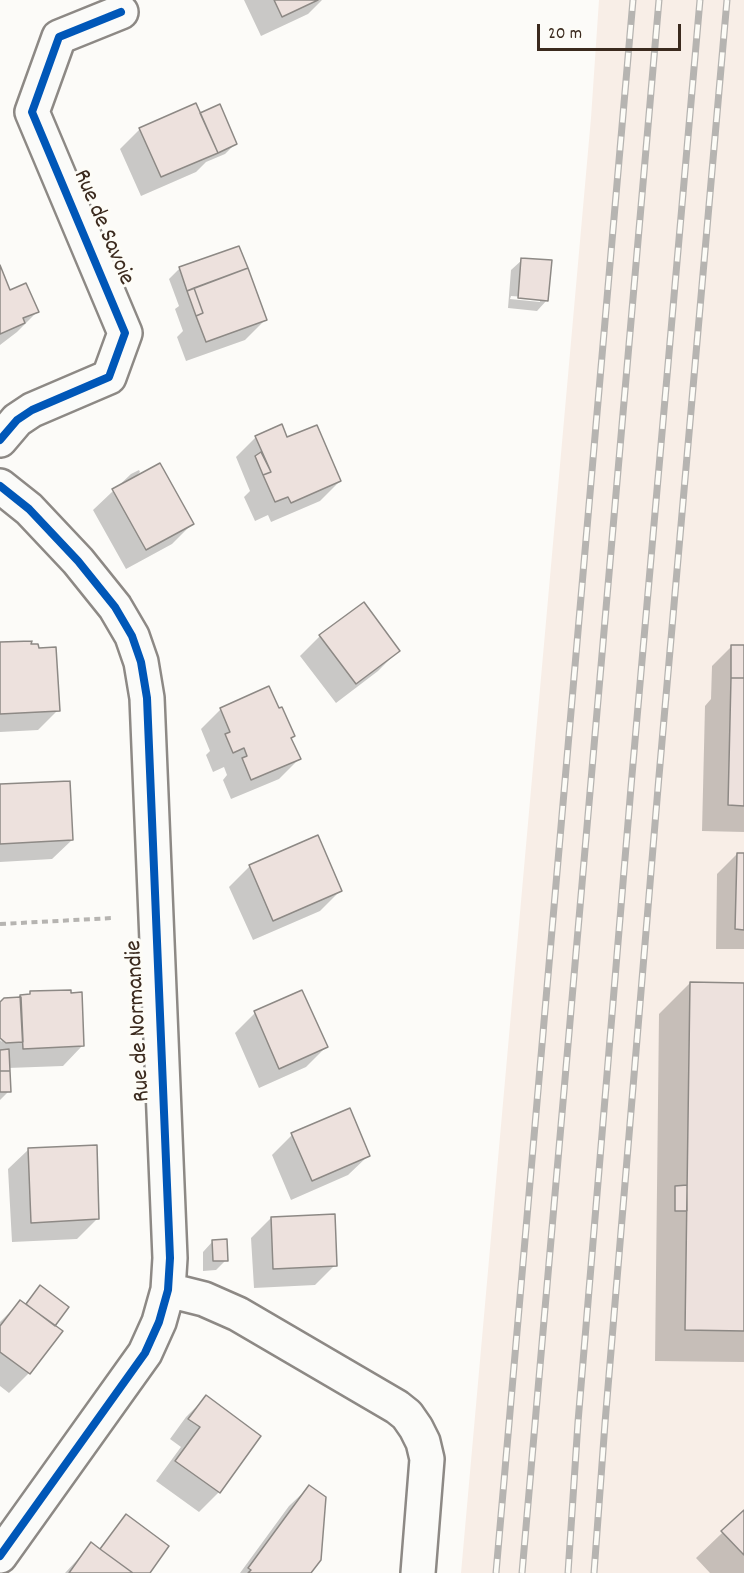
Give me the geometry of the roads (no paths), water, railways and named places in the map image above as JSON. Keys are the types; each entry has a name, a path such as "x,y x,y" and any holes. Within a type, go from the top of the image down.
{"street":[{"name":"Rue de Savoie","path":"0,440 17,420 32,410 109,377 125,333 32,112 59,37 121,12"},
{"name":"Rue de Normandie","path":"0,486 29,509 78,561 115,607 132,636 141,662 147,698 154,916 169,1223 168,1290 159,1322 145,1353 0,1556"},
{"path":"168,1290 204,1299 238,1314 397,1407 407,1416 423,1443 427,1459 418,1573"}],"railway":[{"path":"496,1573 633,0"},
{"path":"522,1573 659,0"},
{"path":"568,1573 578,1422 632,775 700,0"},
{"path":"594,1573 659,776 727,0"}]}
